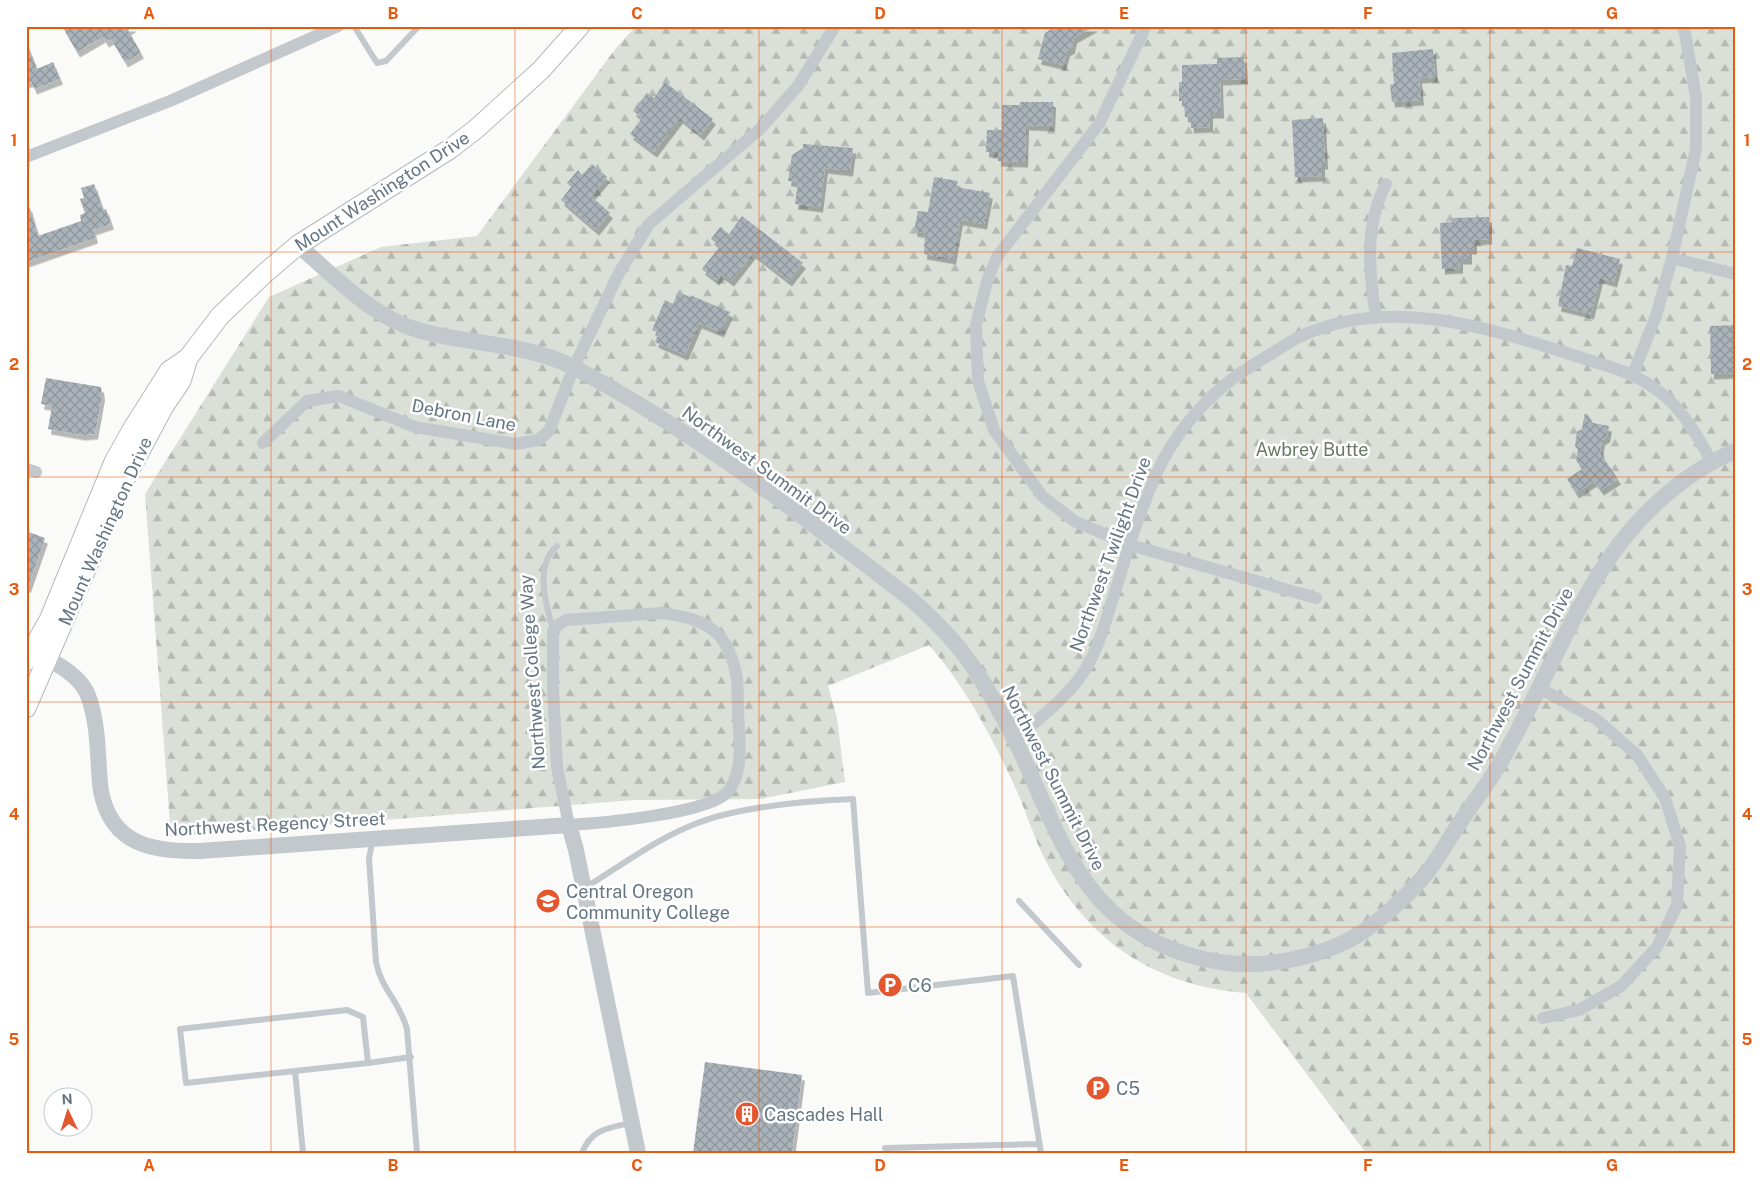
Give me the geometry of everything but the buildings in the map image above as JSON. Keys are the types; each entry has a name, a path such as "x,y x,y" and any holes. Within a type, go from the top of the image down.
{"main road":[{"name":"Mount Washington Drive","path":"28,652 48,620 90,516 133,428 169,371 188,358 220,316 265,273 298,245 457,144 528,83 580,26"},
{"name":"Mount Washington Drive","path":"26,708 49,659 85,568 126,477 164,406 181,381 188,358"}],"street":[{"path":"26,157 170,101 338,26"},
{"name":"Debron Lane","path":"263,443 307,400 339,396 415,427 516,444 538,440 549,431 557,415 574,368 619,273 649,224 760,129 798,86 835,26"},
{"path":"1146,26 1099,124 997,258 988,278 976,325 978,381 994,430 1043,497 1076,522 1130,544 1316,598"},
{"path":"1634,374 1656,316 1672,258 1691,175 1697,125 1695,90 1682,26"},
{"path":"1376,317 1369,256 1374,216 1378,200 1386,184"},
{"name":"Northwest Summit Drive","path":"298,245 378,312 420,331 524,350 574,368 695,439 912,600 938,624 970,661 1014,740 1067,853 1088,887 1115,914 1159,944 1184,955 1211,962 1253,965 1294,960 1349,940 1387,912 1425,874 1502,759 1597,577 1636,523 1671,490 1711,461 1735,450"},
{"path":"1672,258 1735,274"},
{"name":"Northwest Twilight Drive","path":"1014,740 1068,692 1085,669 1102,634 1130,544 1155,476 1170,447 1208,398 1233,377 1299,337 1335,325 1376,317 1422,317 1458,322 1634,374 1666,395 1680,410 1711,461"},
{"path":"553,631 566,620 662,613 696,619 715,631 729,650 737,676 739,758 731,788 722,796 709,803 672,812 569,825"},
{"name":"Northwest College Way","path":"553,631 553,689 557,767 638,1153"},
{"name":"Northwest Regency Street","path":"28,652 49,659 73,675 87,692 93,711 101,791 106,804 122,832 134,842 151,849 171,852 569,825"},
{"path":"1539,688 1596,718 1637,755 1665,798 1680,846 1676,906 1657,947 1621,986 1579,1010 1543,1018"}],"lane":[{"path":"354,26 377,63 386,61 419,26"},
{"name":"Northwest College Way","path":"553,631 545,600 544,571 546,558 557,546"},
{"path":"583,889 669,836 696,824 768,807 817,800 853,799 868,993 1013,976 1041,1153"},
{"path":"373,839 369,858 376,962 379,977 385,990 394,999 404,1020 411,1058 417,1153"},
{"path":"1019,901 1079,965"},
{"path":"368,1063 363,1017 347,1010 180,1028 186,1083 368,1063 411,1058"},
{"path":"295,1071 303,1153"},
{"path":"582,1153 586,1142 595,1134 606,1129 632,1123"},
{"path":"885,1148 1039,1144"}],"green space":[{"name":"Awbrey Butte","path":"636,26 1735,26 1735,1153 1366,1153 1246,993 1214,989 1157,971 1131,957 1107,939 1086,919 1066,895 1049,867 1039,848 1015,787 977,713 954,677 929,645 828,686 837,718 845,782 761,799 634,800 171,837 145,494 269,297 381,247 477,236 616,48"}],"place":[{"name":"Central Oregon Community College","path":"548,901"},
{"name":"C6","path":"890,985"},
{"name":"C5","path":"1098,1088"},
{"name":"Cascades Hall","path":"747,1114"}]}
